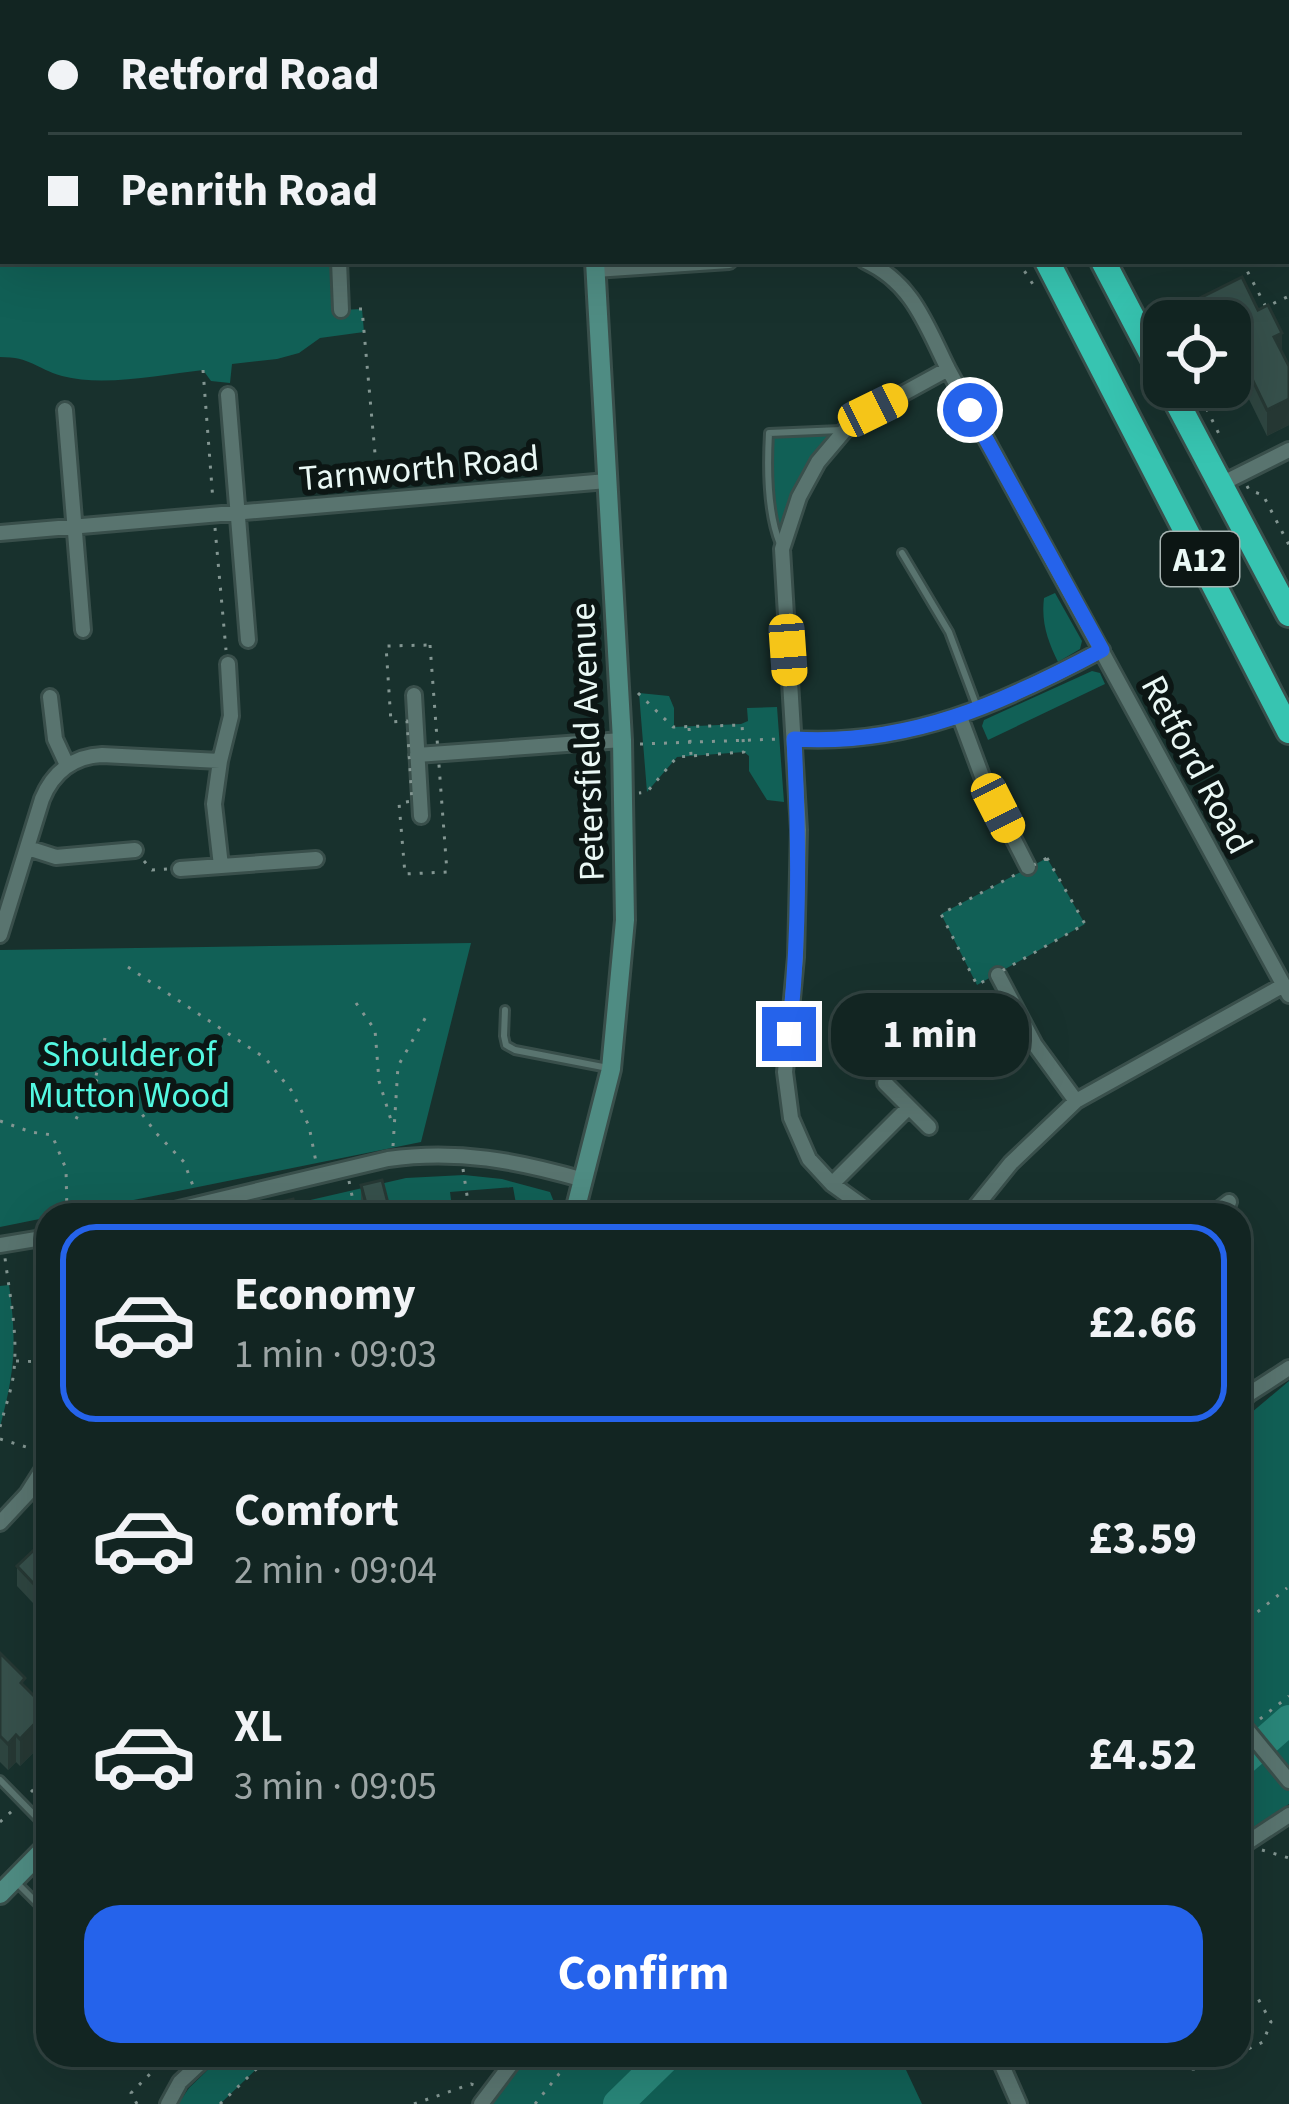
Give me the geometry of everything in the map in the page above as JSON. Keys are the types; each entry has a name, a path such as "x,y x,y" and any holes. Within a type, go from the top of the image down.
{"highway":[{"name":"A12","path":"1049,264 1289,731"},
{"path":"1105,264 1143,338"},
{"name":"A12","path":"1179,408 1289,614"}],"street":[{"path":"339,264 341,310"},
{"path":"595,265 628,264"},
{"name":"Retford Road","path":"872,264 887,271 921,314 1286,990"},
{"name":"Petersfield Avenue","path":"577,1203 611,1069 625,920 622,740 595,265"},
{"path":"858,1203 809,1159 791,1118 785,1072 794,996 799,830 782,549 799,496 818,462 845,430 948,369"},
{"path":"228,395 248,640"},
{"path":"65,410 83,629"},
{"path":"1220,485 1289,450"},
{"name":"Tarnworth Road","path":"0,533 607,481"},
{"path":"794,739 855,738 959,717 1025,691 1102,650"},
{"path":"221,866 214,804 231,716 228,664"},
{"path":"414,695 421,816"},
{"path":"50,697 55,739 67,765"},
{"path":"959,717 982,779 1028,867"},
{"path":"417,755 622,740"},
{"path":"0,935 47,785 67,765 92,755 220,761"},
{"path":"28,848 56,857 134,850"},
{"path":"180,869 316,859"},
{"path":"998,974 1035,1045 1076,1101"},
{"path":"978,1203 1010,1162 1076,1101 1286,990"},
{"path":"885,1083 929,1126"},
{"path":"832,1184 909,1107"},
{"path":"204,1203 419,1155 513,1161 584,1180"},
{"path":"228,1197 229,1203"},
{"path":"2,1245 36,1239"},
{"path":"1251,1389 1289,1368"},
{"path":"0,1523 36,1478"},
{"path":"1251,1730 1289,1781"},
{"path":"1251,1840 1289,1815"},
{"path":"7,1887 36,1857"},
{"path":"168,2104 196,2067"},
{"path":"484,2099 509,2067"},
{"path":"1003,2067 1019,2104"}],"lane":[{"path":"782,549 774,529 770,433 845,430"},
{"path":"902,553 949,632 978,711"},
{"path":"505,1010 503,1036 514,1050 611,1069"},
{"path":"0,1780 36,1817"},
{"path":"7,1887 36,1906"}],"path":[{"path":"1244,264 1266,307 1289,296"},
{"path":"341,310 362,309 379,501"},
{"path":"203,370 228,664"},
{"path":"1206,408 1221,437"},
{"path":"1246,484 1263,495 1289,545"},
{"path":"619,693 639,693 673,728 742,725 744,752 677,757 646,792 623,793"},
{"path":"689,727 691,756"},
{"path":"622,740 642,744 794,739"},
{"path":"134,850 152,870 180,869"},
{"path":"1047,858 1085,924 998,974 977,985 941,914 1047,858"},
{"path":"128,967 265,1058 291,1090 309,1126 319,1176"},
{"path":"356,1003 375,1030 379,1081 393,1128"},
{"path":"393,1147 398,1066 427,1015"},
{"path":"76,1119 95,1080 105,1038"},
{"path":"95,1080 130,1098 184,1162 200,1203"},
{"path":"0,1121 52,1135 66,1168 67,1203"},
{"path":"461,1155 468,1203"},
{"path":"347,1169 354,1203"},
{"path":"0,1427 14,1360 14,1324 2,1245"},
{"path":"14,1360 36,1361"},
{"path":"0,1439 36,1452"},
{"path":"1251,1617 1287,1588"},
{"path":"1251,1724 1289,1696"},
{"path":"1251,1848 1289,1858"},
{"path":"1251,1997 1256,1995 1271,2022 1263,2042 1251,2047"},
{"path":"137,2104 131,2093 157,2067"},
{"path":"165,2067 181,2082"},
{"path":"220,2104 259,2067"},
{"path":"536,2104 566,2067"},
{"path":"414,2104 471,2084 484,2099"}],"green space":[{"path":"0,264 339,264 341,310 362,309 364,332 320,338 299,353 277,359 232,364 230,383 211,381 203,370 78,379 0,357"},
{"path":"845,430 818,462 782,549 770,492 769,433"},
{"path":"1055,593 1082,641 1080,649 1058,662 1044,616 1044,598"},
{"path":"1092,671 1100,673 1105,684 988,740 984,720"},
{"path":"639,693 669,696 674,727 741,724 748,721 747,708 777,707 784,802 767,800 749,771 749,756 744,752 677,757 647,792"},
{"path":"1047,858 1085,924 977,985 941,914"},
{"name":"Shoulder of Mutton Wood","path":"471,943 421,1142 119,1203 36,1203 36,1220 0,1227 0,950"},
{"path":"464,1175 502,1179 550,1192 554,1202 516,1203 513,1187 450,1192 451,1203 387,1203 386,1198 363,1203 297,1203 406,1178"},
{"path":"9,1285 13,1357 0,1427 0,1286"},
{"path":"1289,1381 1289,1804 1251,1831 1251,1413"},
{"path":"211,2067 259,2067 220,2104 178,2104"},
{"path":"519,2067 905,2067 922,2104 491,2104"}],"building":[{"path":"1242,277 1258,310 1268,305 1282,333 1274,337 1289,366 1289,399 1267,410 1251,377 1251,300 1200,298"},
{"path":"382,1180 388,1203 366,1203 361,1185"},
{"path":"36,1550 36,1586 17,1566"},
{"path":"0,1653 25,1678 21,1683 36,1698 36,1722 8,1744 0,1736"}],"waterway":[{"path":"1251,1753 1289,1720"},
{"path":"618,2104 656,2067"}],"route":[{"path":"789,1034 798,919 794,739 855,738 959,717 1025,691 1102,650 970,410"}]}
